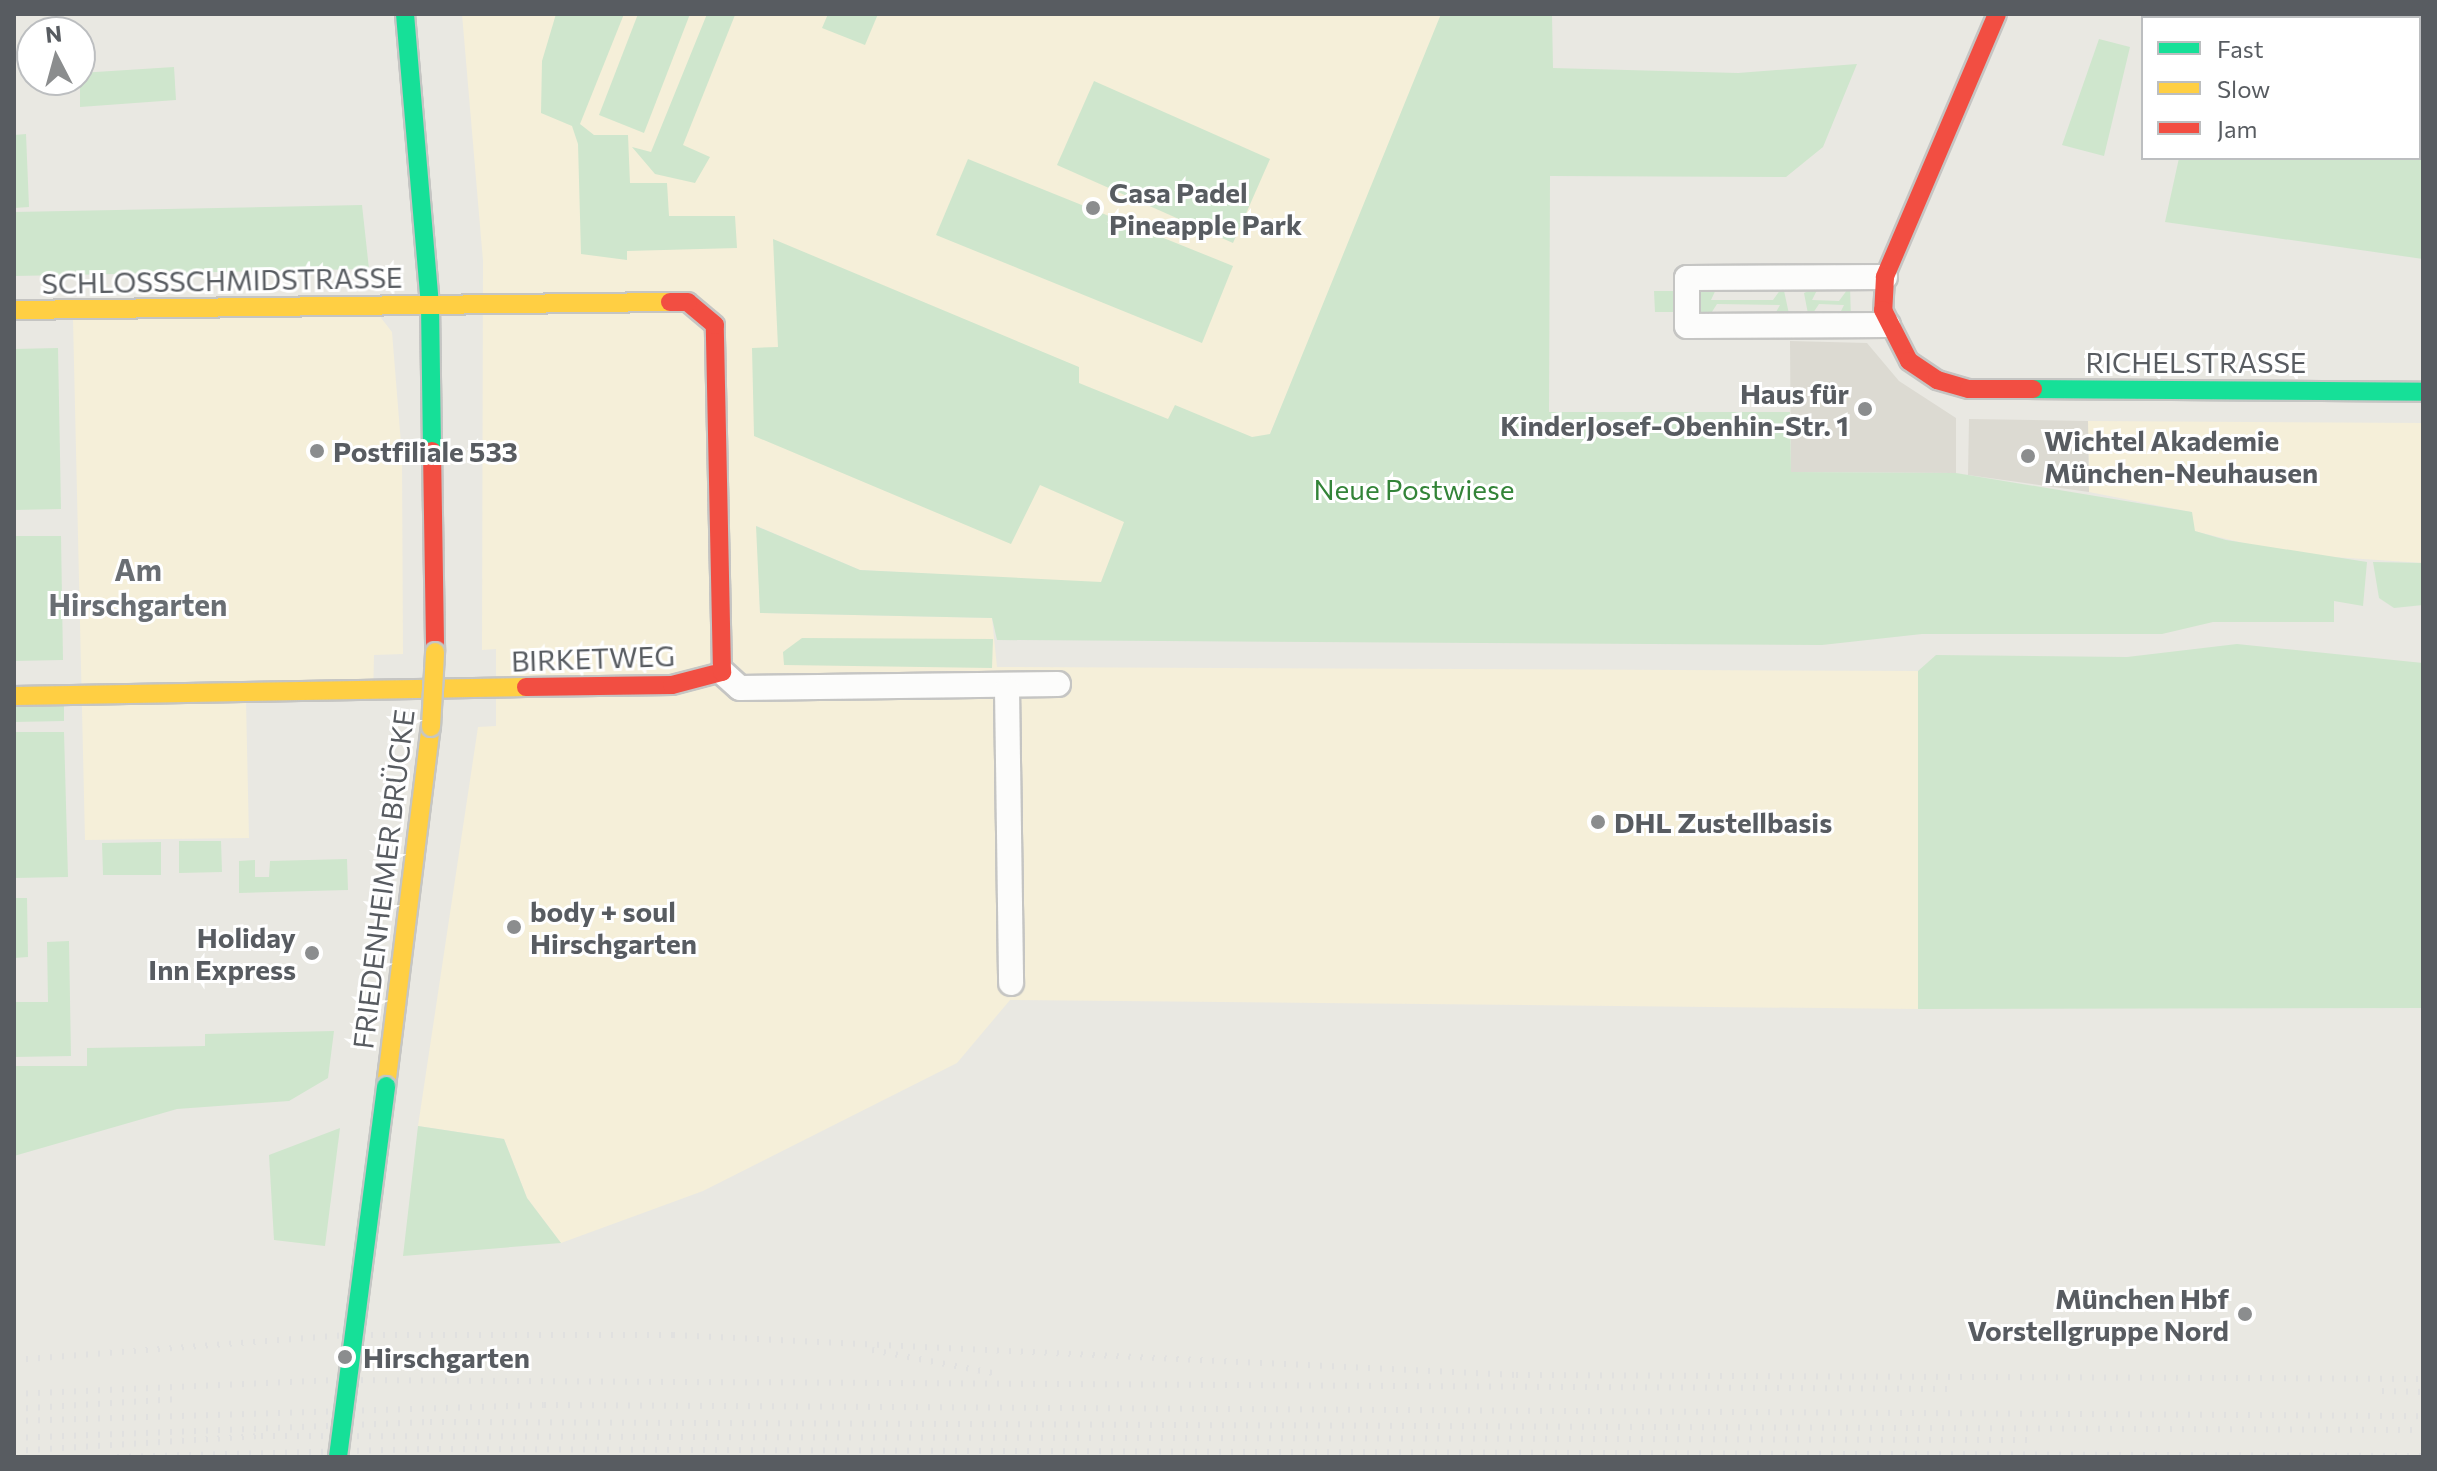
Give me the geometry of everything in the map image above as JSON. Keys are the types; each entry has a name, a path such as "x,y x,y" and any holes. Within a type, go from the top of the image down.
{"street":[{"name":"FRIEDENHEIMER BRÜCKE","path":"338,1457 431,727 435,652 430,305 405,14"},
{"path":"1885,277 1687,278 1687,326 1888,325 1885,277 1997,14"},
{"path":"430,305 688,302 704,309 715,325 722,672 740,688 1007,689 1058,684"},
{"name":"SCHLOSSSCHMIDSTRASSE","path":"14,310 430,305"},
{"name":"RICHELSTRASSE","path":"1888,325 1919,369 1969,389 2423,392"},
{"name":"BIRKETWEG","path":"14,696 672,685 722,672"},
{"path":"1007,689 1011,983"}],"shaded area":[{"path":"462,14 1444,14 1266,444 1101,583 860,570 757,526 760,613 992,618 997,667 1918,671 1918,1009 1010,1000 957,1063 703,1191 561,1243 527,1198 504,1139 418,1126 478,727 496,726 496,649 482,650 483,261"},
{"path":"378,314 392,332 402,456 403,654 374,655 373,700 246,701 249,838 85,840 73,320"},
{"name":"Haus für KinderJosef-Obenhin-Str. 1","path":"1790,341 1867,343 1899,381 1956,418 1956,473 1791,472"},
{"name":"Wichtel Akademie München-Neuhausen","path":"1969,419 2088,421 2089,492 1968,475"},
{"path":"2088,421 2423,423 2423,563 2288,554 2194,531 2191,512 2089,492"}],"green space":[{"path":"556,14 624,14 580,124 594,135 628,135 630,183 667,183 669,216 735,216 737,248 627,251 627,260 581,254 578,144 572,126 541,113 542,61"},
{"path":"638,14 690,14 644,133 599,115"},
{"path":"707,14 735,15 683,145 710,157 695,183 655,174 632,147 651,152"},
{"path":"828,14 878,14 865,45 822,28"},
{"name":"Neue Postwiese","path":"1441,14 1552,14 1553,68 1738,73 1857,64 1823,147 1786,177 1550,176 1549,412 1790,412 1791,472 1956,473 2192,512 2195,531 2226,540 2367,562 2363,606 2334,601 2334,622 2213,622 2162,634 1922,634 1822,645 997,640 992,618 760,613 756,526 860,570 1101,582 1124,522 1040,485 1011,544 754,436 752,348 778,347 773,239 1079,367 1079,383 1168,419 1175,405 1252,437 1270,434"},
{"path":"2209,14 2423,14 2423,259 2165,222 2179,160 2421,160 2421,16"},
{"path":"2099,39 2130,47 2104,156 2062,145"},
{"path":"174,67 176,100 80,107 80,96 96,96 96,72"},
{"path":"1094,81 1270,159 1233,243 1057,165"},
{"path":"26,134 29,207 14,208 14,135"},
{"path":"968,159 1233,266 1202,343 936,235"},
{"path":"362,205 369,269 14,276 14,212"},
{"path":"1718,285 1711,300 1773,300 1783,286 1789,314 1772,319 1780,305 1717,304 1708,318 1696,315 1696,290"},
{"path":"1819,286 1812,300 1839,301 1850,286 1851,319 1837,319 1844,305 1819,304 1809,319 1804,293"},
{"path":"1654,291 1677,291 1677,312 1655,312"},
{"path":"58,348 61,509 14,510 14,349"},
{"path":"14,536 61,536 63,660 14,661"},
{"path":"2373,562 2423,563 2423,605 2394,608 2379,598"},
{"path":"802,638 993,639 992,668 784,665 783,652"},
{"path":"2237,644 2423,663 2423,1008 1918,1009 1918,671 1936,655 2127,657"},
{"path":"64,705 64,721 14,722 14,706"},
{"path":"14,732 64,732 68,877 14,878"},
{"path":"179,841 221,841 222,872 179,873"},
{"path":"161,842 161,875 103,875 102,843"},
{"path":"347,859 348,890 239,893 239,861 255,860 255,877 269,877 270,861"},
{"path":"14,898 27,898 28,957 14,958"},
{"path":"69,941 71,1056 14,1057 14,1002 48,1002 47,942"},
{"path":"334,1031 328,1078 289,1101 177,1109 14,1156 14,1066 87,1066 87,1048 205,1046 205,1034"},
{"path":"418,1126 504,1139 527,1198 561,1243 403,1256"},
{"path":"340,1128 325,1246 274,1240 269,1155"}],"railway":[{"path":"14,1360 347,1335 673,1335 1516,1375 2423,1379"},
{"path":"872,1350 998,1374"},
{"path":"14,1394 337,1380 1950,1389"},
{"path":"2382,1391 2423,1392"},
{"path":"14,1409 179,1399"},
{"path":"14,1421 544,1405 2423,1416"},
{"path":"14,1438 430,1422 2423,1430"},
{"path":"14,1451 261,1436 2031,1440"},
{"path":"117,1457 427,1449 2423,1456"}],"traffic: fast":[{"path":"405,14 430,305 432,451"},
{"path":"2033,389 2423,392"},
{"path":"338,1457 386,1086"}],"traffic: slow":[{"path":"14,310 670,302"},
{"path":"431,727 435,652"},
{"path":"14,696 526,687"},
{"path":"386,1086 431,727"}],"traffic: jam":[{"path":"1997,14 1885,277 1883,310 1909,361 1937,380 1969,389 2033,389"},
{"path":"526,687 672,685 722,672 715,325 688,302 670,302"},
{"path":"432,451 435,652"}],"place":[{"name":"Casa Padel Pineapple Park","path":"1093,208"},
{"name":"Haus für KinderJosef-Obenhin-Str. 1","path":"1865,409"},
{"name":"Postfiliale 533","path":"317,451"},
{"name":"Wichtel Akademie München-Neuhausen","path":"2028,456"},
{"name":"DHL Zustellbasis","path":"1598,822"},
{"name":"body + soul Hirschgarten","path":"514,927"},
{"name":"Holiday Inn Express","path":"312,953"},
{"name":"München Hbf Vorstellgruppe Nord","path":"2245,1314"},
{"name":"Hirschgarten","path":"345,1357"}],"district":[{"name":"Am Hirschgarten","path":"138,586"}]}
